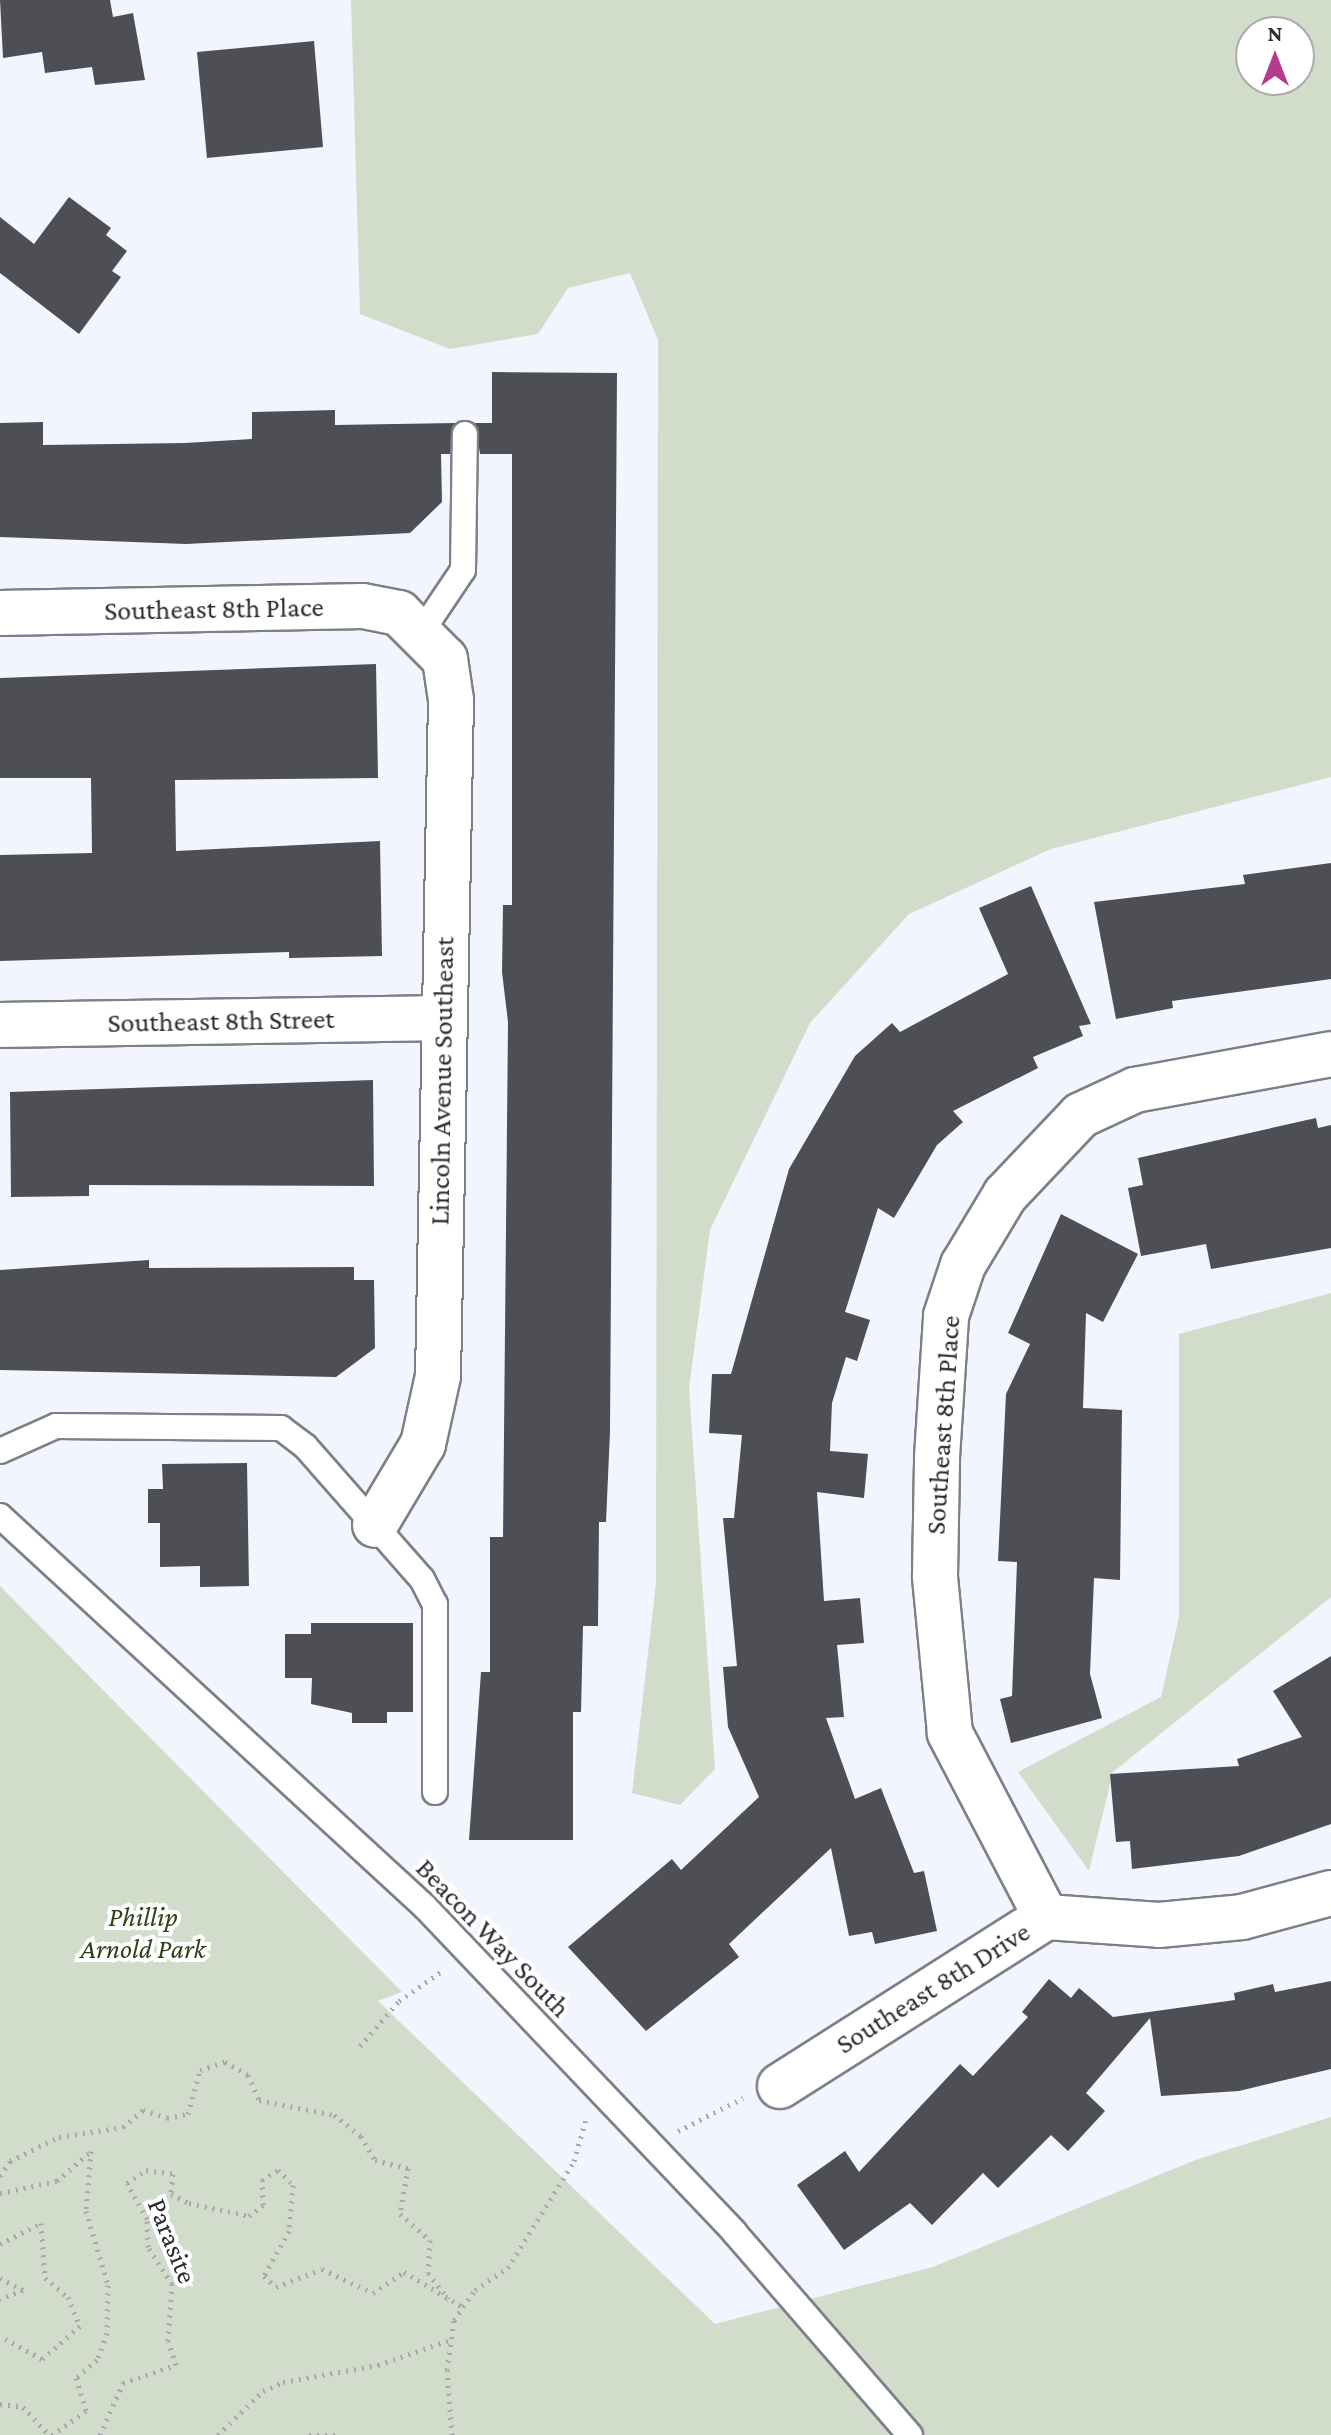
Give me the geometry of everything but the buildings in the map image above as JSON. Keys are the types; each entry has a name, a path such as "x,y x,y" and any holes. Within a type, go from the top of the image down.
{"street":[{"name":"Southeast 8th Place","path":"0,613 363,606 399,613 422,631"},
{"name":"Lincoln Avenue Southeast","path":"375,1525 423,1444 438,1376 441,1018 451,700 445,659 422,631"},
{"name":"Southeast 8th Street","path":"0,1025 441,1018"},
{"name":"Southeast 8th Place","path":"1046,1917 950,1733 935,1576 937,1457 946,1316 963,1265 1005,1195 1081,1115 1135,1090 1331,1054"},
{"name":"Southeast 8th Drive","path":"780,2086 1046,1917 1159,1925 1242,1917 1331,1893"}],"lane":[{"path":"422,631 463,570 465,434"},
{"path":"0,1451 56,1426 281,1428 375,1525 435,1604 435,1792"},
{"name":"Beacon Way South","path":"0,1516 469,1953 654,2148 910,2435"}],"path":[{"path":"360,2046 399,2001 469,1953"},
{"path":"0,2176 10,2161 59,2137 123,2127 131,2112 188,2114 200,2070 225,2062 248,2075 259,2100 334,2115 361,2136 375,2160 408,2168 400,2214 430,2240 428,2273 449,2300"},
{"path":"654,2148 706,2111 780,2086"},
{"path":"452,2435 451,2339 463,2307 508,2268 574,2161 597,2088"},
{"path":"0,2193 57,2181 91,2151 86,2211 108,2285 107,2333 97,2360 76,2378 86,2411 51,2435 23,2407 0,2404"},
{"name":"Parasite","path":"100,2435 123,2383 176,2365 168,2341 172,2284 148,2247 147,2219 127,2183 146,2170 173,2174 171,2194 189,2203 249,2216 263,2205 262,2180 278,2170 293,2185 289,2231 264,2276 276,2287 322,2269 373,2293 404,2272 463,2307"},
{"path":"0,2244 41,2223 45,2278 68,2297 80,2326 42,2359 0,2336"},
{"path":"0,2278 23,2290 0,2299"},
{"path":"218,2435 263,2391 283,2382 363,2369 451,2339"},
{"path":"309,2435 335,2435"}],"green space":[{"path":"351,0 1331,0 1331,777 1051,849 909,914 810,1023 710,1230 689,1388 715,1769 680,1805 632,1793 656,1583 658,340 630,273 568,288 538,334 450,349 360,314"},
{"path":"1331,1293 1331,1597 1113,1772 1089,1871 1018,1772 1161,1697 1179,1617 1179,1334"},
{"name":"Phillip Arnold Park","path":"0,1586 402,1992 378,2001 715,2324 933,2267 1198,2159 1331,2117 1331,2435 0,2435"}]}
